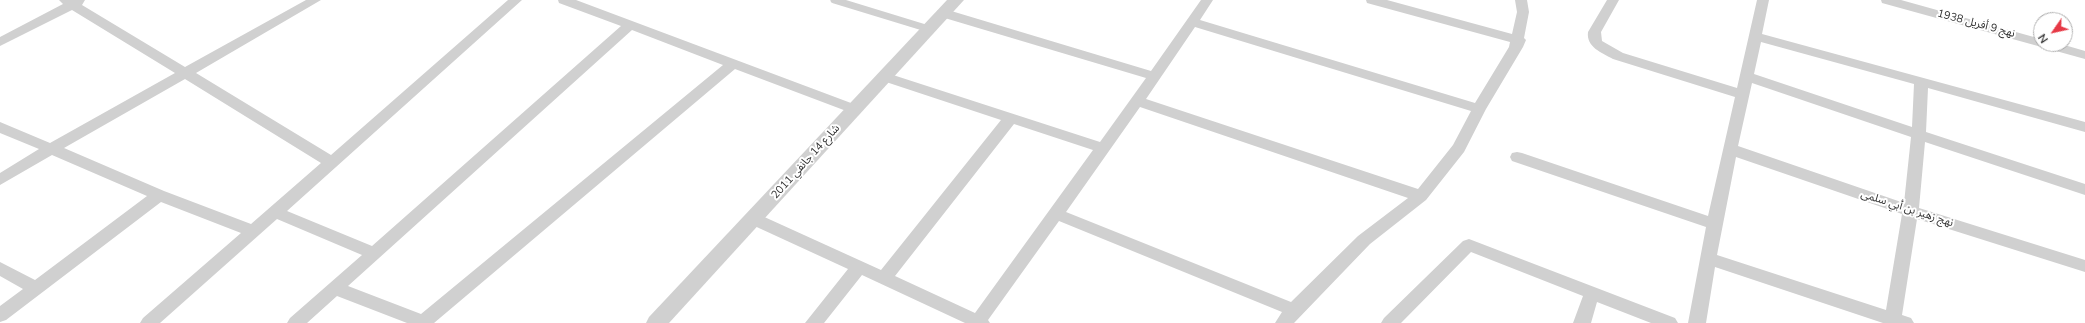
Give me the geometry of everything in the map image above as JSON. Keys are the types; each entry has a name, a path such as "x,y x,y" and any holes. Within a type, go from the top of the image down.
{"street":[{"path":"0,180 315,0"},
{"path":"149,323 516,0"},
{"path":"564,0 854,109"},
{"name":"شارع 14 جانفي 2011","path":"656,323 956,0"},
{"path":"754,219 979,322 1137,100 1206,0"},
{"path":"1372,0 1519,40"},
{"path":"1056,214 1289,317 1364,240 1421,196 1460,148 1479,109 1519,40 1523,12 1521,0"},
{"path":"1613,0 1593,33 1594,40 1601,48 1618,56 1743,95"},
{"path":"1697,323 1714,224 1763,0"},
{"name":"نهج 9 أفريل 1938","path":"1887,0 2033,40"},
{"path":"0,42 73,1 184,74 331,162"},
{"path":"943,13 1153,76"},
{"path":"1191,21 1479,109"},
{"path":"296,323 631,24"},
{"path":"1755,36 2085,127"},
{"path":"2073,52 2085,55"},
{"path":"335,288 424,322 734,64"},
{"path":"1747,77 2085,190"},
{"path":"885,78 1102,148"},
{"path":"1708,258 1896,322 1920,135 1921,82"},
{"path":"1137,100 1421,196"},
{"path":"884,278 1010,119"},
{"path":"0,127 160,195 253,231"},
{"name":"نهج زهير بن أبي سلمى","path":"1730,149 1910,211 2085,266"},
{"path":"1517,157 1714,224"},
{"path":"0,314 160,195"},
{"path":"275,212 374,253"},
{"path":"1390,323 1469,245 1669,323"},
{"path":"814,323 859,267"},
{"path":"0,268 36,288"},
{"path":"1582,323 1592,294"}],"lane":[{"path":"834,0 844,1 929,29"}]}
